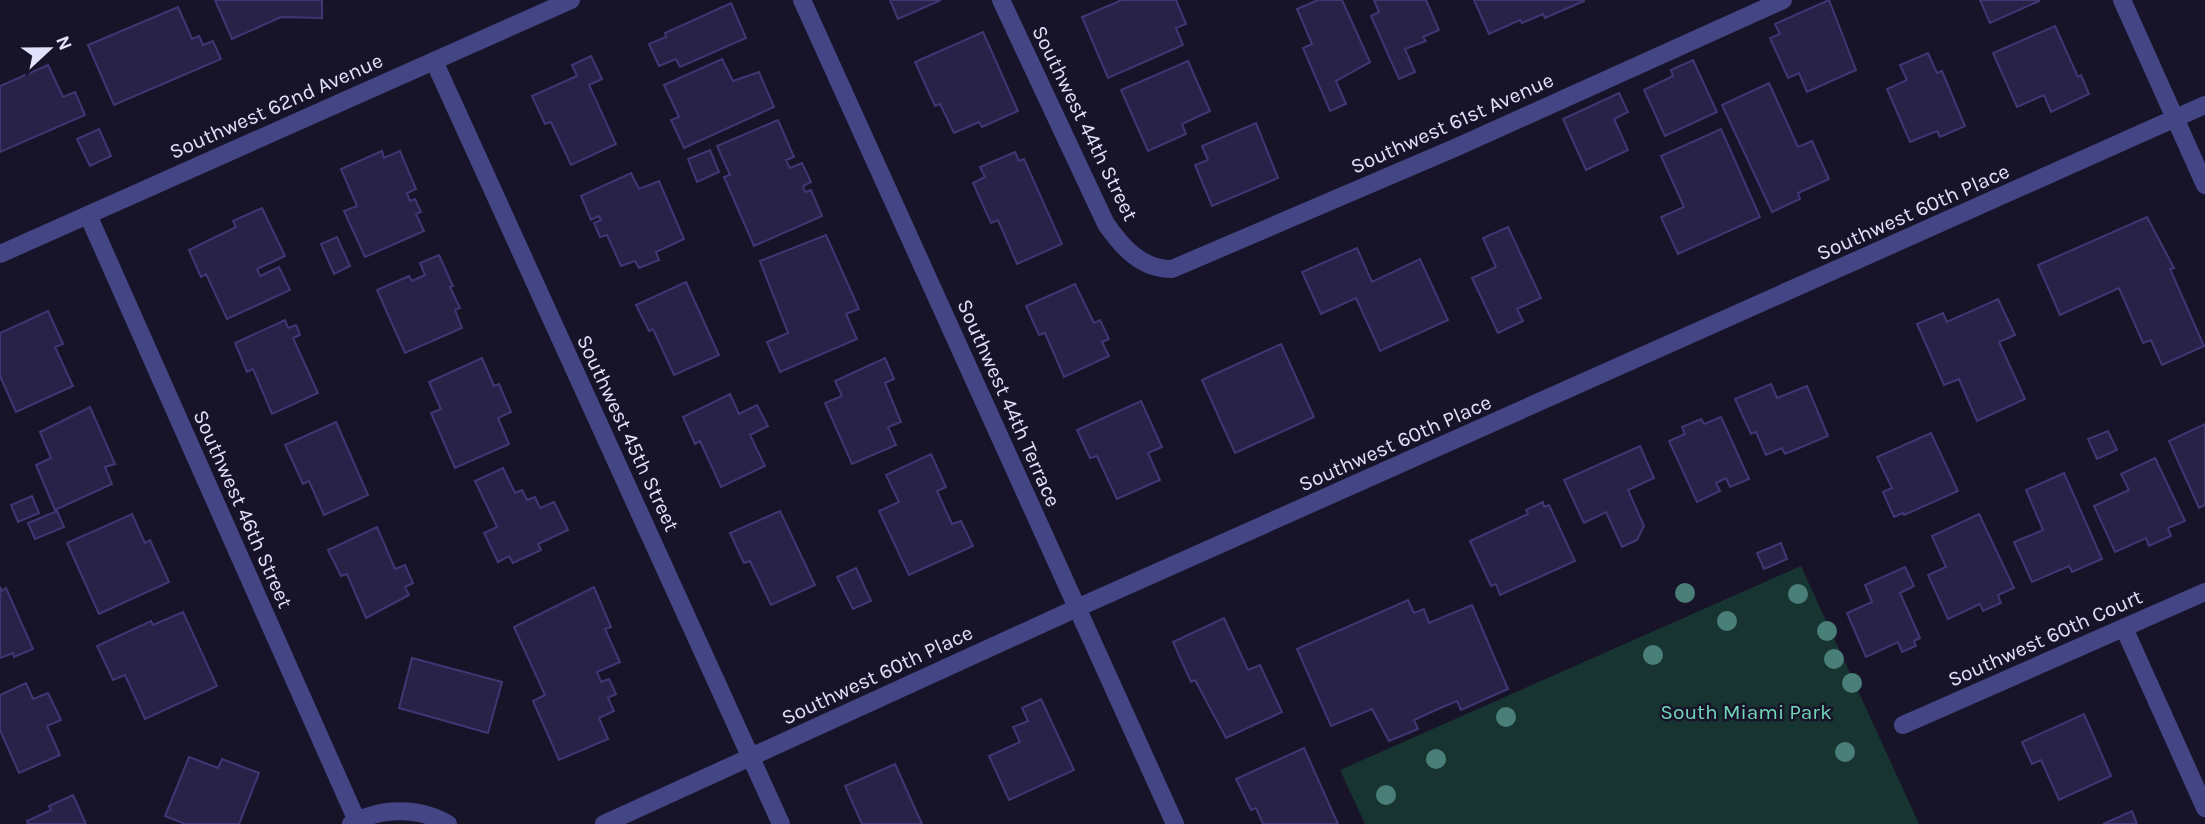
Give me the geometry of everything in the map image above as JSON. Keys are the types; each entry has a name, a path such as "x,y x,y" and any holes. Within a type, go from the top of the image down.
{"street":[{"name":"Southwest 62nd Avenue","path":"0,254 571,0"},
{"name":"Southwest 44th Terrace","path":"802,0 1175,824"},
{"name":"Southwest 44th Street","path":"1001,0 1096,207 1115,238 1137,258"},
{"name":"Southwest 61st Avenue","path":"1137,258 1161,269 1194,262 1783,0"},
{"path":"2122,0 2205,185"},
{"name":"Southwest 45th Street","path":"434,61 781,824"},
{"name":"Southwest 60th Place","path":"604,824 1077,608 2205,105"},
{"name":"Southwest 46th Street","path":"88,215 354,822"},
{"name":"Southwest 60th Court","path":"1903,724 2205,592"},
{"path":"2124,628 2205,808"},
{"path":"354,822 383,813 410,811 437,817 449,824"}],"green space":[{"name":"South Miami Park","path":"1801,566 1919,824 1365,824 1340,770"}],"building":[{"path":"215,0 322,0 322,18 281,17 232,39"},
{"path":"890,0 941,0 898,19"},
{"path":"1122,0 1176,0 1186,24 1176,28 1183,45 1108,78 1082,17"},
{"path":"1318,0 1342,0 1370,62 1336,81 1346,104 1330,111 1303,48 1312,44 1297,9"},
{"path":"1374,0 1426,0 1439,30 1423,37 1426,41 1405,49 1415,72 1399,79 1371,16 1379,12"},
{"path":"1474,0 1584,1 1545,18 1543,14 1522,23 1520,20 1489,34"},
{"path":"1829,0 1856,70 1807,92 1799,73 1788,78 1770,38 1780,34 1775,24"},
{"path":"1980,0 2039,0 2039,1 1990,23"},
{"path":"731,3 746,38 680,67 676,59 659,66 649,44 666,37 665,33"},
{"path":"178,7 192,39 199,36 203,45 213,41 221,59 114,105 88,45"},
{"path":"2055,26 2078,77 2081,75 2089,94 2051,112 2044,95 2017,107 1993,53"},
{"path":"983,32 1018,111 982,127 979,122 954,133 940,104 935,106 915,62"},
{"path":"1928,53 1937,73 1942,71 1965,126 1940,137 1937,131 1910,142 1887,89 1907,80 1900,65"},
{"path":"591,56 602,79 589,85 616,144 571,165 551,122 545,124 532,96 577,76 572,65"},
{"path":"722,59 733,81 759,72 774,107 684,148 671,120 679,117 664,85"},
{"path":"1693,60 1717,112 1665,136 1644,90 1673,76 1671,70"},
{"path":"1188,61 1210,111 1182,124 1186,134 1148,151 1121,90"},
{"path":"48,65 63,97 75,92 85,115 0,152 0,86"},
{"path":"1769,83 1798,147 1812,141 1829,179 1798,193 1800,199 1772,212 1722,105"},
{"path":"1619,93 1628,112 1614,119 1628,150 1586,170 1563,119"},
{"path":"778,120 794,157 786,160 790,168 802,163 811,182 803,186 805,192 811,190 822,216 754,246 724,177 730,175 717,146"},
{"path":"1256,123 1278,178 1212,206 1195,165 1208,160 1202,146"},
{"path":"99,129 111,156 90,166 77,139"},
{"path":"1721,129 1760,217 1678,254 1661,217 1684,207 1661,156"},
{"path":"710,150 719,172 697,182 688,159"},
{"path":"382,151 384,158 400,151 416,189 407,193 410,201 415,199 421,212 416,214 424,231 365,257 344,211 357,206 341,169"},
{"path":"1015,152 1019,161 1024,159 1062,244 1017,264 998,220 991,223 973,183 985,177 980,167"},
{"path":"631,173 639,189 659,181 684,239 656,252 659,260 639,268 635,261 621,266 607,235 600,237 594,223 601,220 599,216 591,220 581,196"},
{"path":"262,208 285,256 257,269 260,276 279,267 290,290 227,319 206,274 201,277 189,250 236,227 233,221"},
{"path":"2147,217 2174,268 2170,269 2204,346 2162,365 2151,340 2143,343 2119,288 2060,315 2038,265"},
{"path":"1508,227 1541,298 1517,309 1523,321 1498,333 1472,278 1496,267 1483,238"},
{"path":"826,235 859,309 846,314 857,339 780,372 767,342 788,333 760,261"},
{"path":"337,237 350,266 334,274 321,244"},
{"path":"1357,248 1372,282 1420,259 1448,320 1380,351 1356,298 1321,314 1302,272"},
{"path":"439,255 460,308 455,310 462,328 405,353 377,290 409,276 412,281 425,275 420,263"},
{"path":"686,282 719,355 674,375 653,329 649,331 636,305"},
{"path":"1075,284 1094,323 1100,320 1109,339 1102,342 1109,356 1064,377 1045,333 1039,335 1026,306"},
{"path":"1998,299 2015,335 1999,342 2025,399 1977,421 1959,379 1944,385 1917,324 1943,313 1947,322"},
{"path":"48,311 63,344 55,347 73,386 16,412 0,376 0,333"},
{"path":"285,320 288,328 296,325 300,335 293,338 318,393 272,414 253,369 247,372 235,343"},
{"path":"1281,344 1314,417 1235,453 1202,380"},
{"path":"482,358 494,386 499,384 511,412 498,418 509,444 455,468 431,413 441,409 429,382"},
{"path":"885,358 894,379 885,383 901,422 888,427 896,445 852,464 825,403 842,396 835,381"},
{"path":"1771,384 1777,398 1807,386 1828,436 1785,454 1782,448 1766,455 1756,432 1751,434 1735,399"},
{"path":"730,394 739,414 757,405 768,426 750,435 765,466 721,487 700,441 695,444 683,417"},
{"path":"1141,401 1162,447 1148,453 1160,480 1117,499 1097,456 1090,458 1077,430"},
{"path":"90,407 115,464 105,467 112,484 55,510 36,465 51,458 40,432"},
{"path":"1721,417 1749,479 1730,487 1726,478 1716,483 1720,491 1697,502 1669,441 1685,434 1682,427 1701,419 1704,424"},
{"path":"336,422 368,495 324,515 309,481 303,484 285,445"},
{"path":"2205,424 2205,505 2199,508 2169,441"},
{"path":"2108,431 2117,450 2097,459 2088,439"},
{"path":"1931,433 1958,491 1894,517 1883,492 1892,488 1877,457"},
{"path":"1640,446 1654,478 1628,490 1644,526 1637,540 1622,547 1606,512 1584,523 1564,480"},
{"path":"931,454 946,487 937,491 952,524 961,521 973,546 909,575 879,511 899,502 886,475"},
{"path":"2155,458 2185,521 2168,528 2171,536 2149,546 2146,538 2115,552 2094,506 2129,490 2121,474"},
{"path":"503,468 515,493 522,490 527,500 535,497 540,508 554,502 568,530 538,544 541,550 513,563 509,556 498,562 484,533 497,527 475,481"},
{"path":"2064,473 2102,559 2072,572 2069,566 2032,582 2014,542 2043,530 2026,490"},
{"path":"32,496 39,513 18,522 11,505"},
{"path":"1543,502 1544,507 1549,505 1575,561 1500,595 1496,584 1491,586 1470,541 1528,514 1526,510"},
{"path":"57,511 64,527 35,539 28,523"},
{"path":"780,511 815,585 771,605 750,561 744,563 730,533"},
{"path":"132,514 145,543 150,540 169,582 99,614 67,543"},
{"path":"1979,514 2014,588 1998,595 2001,603 1983,611 1980,604 1948,619 1928,575 1946,567 1932,536"},
{"path":"377,527 395,569 405,565 413,583 405,587 409,595 366,618 347,574 341,576 328,550"},
{"path":"1781,543 1787,559 1764,569 1757,553"},
{"path":"1905,567 1914,586 1900,593 1920,638 1914,641 1916,646 1902,652 1898,642 1866,657 1847,613 1872,602 1865,585"},
{"path":"856,568 871,601 853,609 837,577"},
{"path":"0,587 2,591 6,588 33,649 14,657 13,653 0,658"},
{"path":"594,587 611,627 605,629 620,662 597,672 601,682 609,679 616,694 608,698 614,711 599,718 608,739 559,760 533,701 545,695 514,627"},
{"path":"1408,600 1414,613 1424,609 1429,623 1472,605 1508,689 1461,710 1457,701 1438,709 1414,720 1418,729 1389,741 1372,709 1331,726 1297,649"},
{"path":"183,612 217,686 145,719 125,675 113,680 97,646 151,621 153,625"},
{"path":"1224,618 1248,670 1260,665 1282,712 1226,738 1195,680 1191,682 1173,642"},
{"path":"412,658 502,682 488,733 399,708"},
{"path":"26,683 33,699 48,693 61,720 47,726 60,755 19,773 0,730 0,695"},
{"path":"1041,699 1074,770 1009,800 989,756 1020,742 1013,727 1028,721 1022,708"},
{"path":"2084,714 2111,776 2059,800 2041,760 2032,764 2022,742"},
{"path":"1304,748 1338,824 1263,824 1256,808 1251,810 1236,779"},
{"path":"189,757 218,768 222,759 259,773 239,824 185,824 165,816"},
{"path":"895,764 922,824 862,824 845,786"},
{"path":"73,795 86,824 28,824 27,821 51,810 49,806"},
{"path":"2132,811 2137,824 2103,824"}]}
